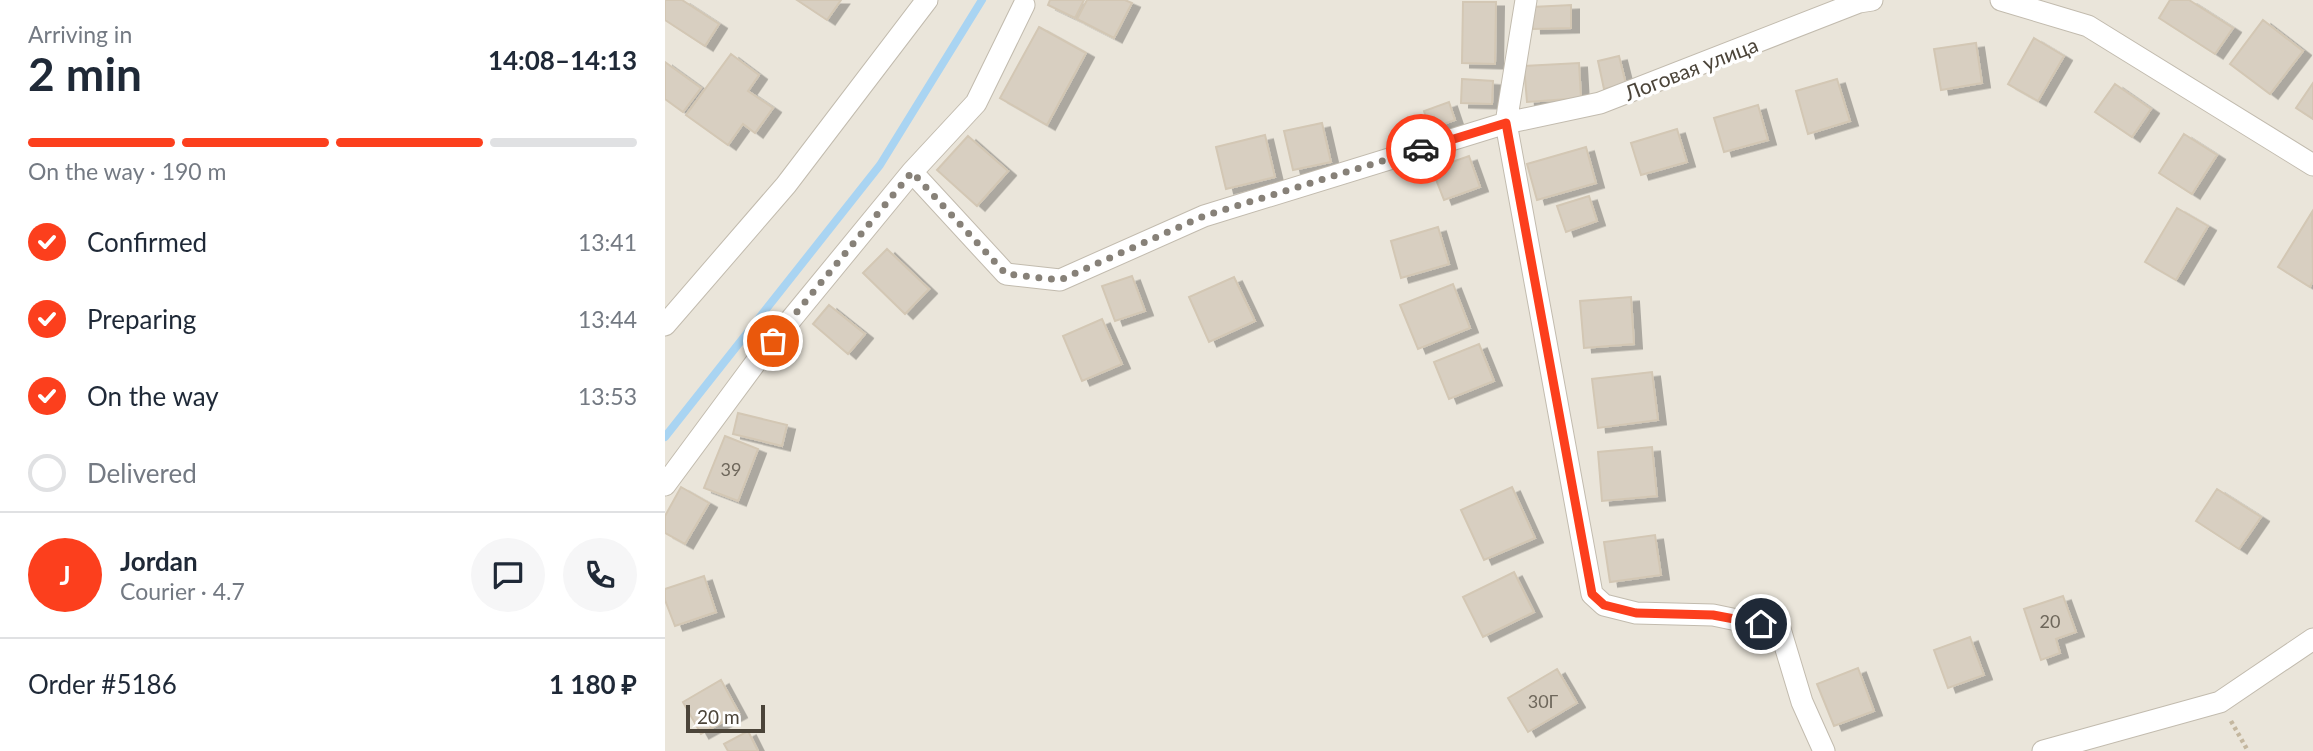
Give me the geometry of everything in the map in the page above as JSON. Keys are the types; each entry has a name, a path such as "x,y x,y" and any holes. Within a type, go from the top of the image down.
{"street":[{"path":"665,325 786,185 927,0"},
{"path":"1526,0 1506,123 1592,594 1604,605 1636,613 1713,615 1780,629 1802,702 1824,751"},
{"name":"Логовая улица","path":"912,172 1006,274 1060,280 1204,216 1506,123 1600,103 1859,2 1872,0"},
{"path":"2001,0 2088,26 2313,165"},
{"path":"665,485 756,362 912,172 976,103 1024,5"},
{"path":"2043,751 2220,702 2313,639"}],"path":[{"path":"2220,702 2248,751"}],"shaded area":[{"path":"665,0 2313,0 2313,751 665,751"}],"building":[{"path":"665,0 682,0 719,24 705,46 665,20"},
{"path":"797,0 841,0 827,20"},
{"path":"1050,0 1084,0 1075,18 1048,5"},
{"path":"1087,0 1125,0 1132,3 1114,38 1077,19"},
{"path":"2170,0 2189,0 2233,28 2215,54 2159,18"},
{"path":"1463,2 1496,2 1495,64 1462,63"},
{"path":"1571,5 1571,28 1533,29 1532,7"},
{"path":"2263,20 2303,51 2270,94 2230,64"},
{"path":"1039,27 1086,53 1047,125 1000,98"},
{"path":"2034,38 2064,56 2038,101 2008,84"},
{"path":"1976,43 1982,83 1941,90 1934,49"},
{"path":"731,54 759,75 748,91 773,108 755,133 743,124 728,145 686,115"},
{"path":"1619,56 1626,84 1604,89 1598,61"},
{"path":"665,62 701,88 683,112 665,99"},
{"path":"1579,63 1581,98 1527,102 1524,66"},
{"path":"1462,79 1493,81 1492,104 1461,103"},
{"path":"1837,79 1850,121 1808,134 1796,91"},
{"path":"2313,83 2313,119 2296,108"},
{"path":"2115,84 2151,109 2132,137 2095,112"},
{"path":"1449,102 1455,120 1430,129 1424,111"},
{"path":"1758,105 1768,140 1724,152 1714,118"},
{"path":"1322,123 1331,162 1293,170 1284,131"},
{"path":"1677,129 1687,162 1641,175 1631,143"},
{"path":"2184,134 2217,155 2192,194 2159,173"},
{"path":"1265,135 1275,177 1226,189 1216,147"},
{"path":"968,136 1008,171 977,206 937,170"},
{"path":"1586,147 1596,183 1537,200 1527,164"},
{"path":"1469,156 1480,187 1444,200 1432,169"},
{"path":"1589,196 1597,221 1566,232 1557,206"},
{"path":"2177,208 2208,226 2176,280 2145,262"},
{"path":"2312,212 2313,281 2310,287 2278,267"},
{"path":"1438,227 1449,264 1401,278 1391,241"},
{"path":"887,249 929,289 905,314 863,273"},
{"path":"1132,276 1145,311 1115,321 1102,286"},
{"path":"1234,277 1255,321 1209,342 1189,297"},
{"path":"1453,284 1470,328 1418,349 1400,305"},
{"path":"1631,297 1634,344 1584,348 1580,301"},
{"path":"829,305 865,334 848,354 813,324"},
{"path":"1102,319 1122,364 1082,381 1063,336"},
{"path":"1479,344 1494,381 1449,399 1434,362"},
{"path":"1652,372 1658,420 1598,428 1592,379"},
{"path":"738,413 787,425 782,446 733,434"},
{"path":"725,436 758,449 738,501 704,488"},
{"path":"1652,447 1657,496 1602,501 1598,452"},
{"path":"681,487 709,503 685,544 665,533 665,516"},
{"path":"1512,487 1535,538 1484,560 1461,510"},
{"path":"2217,489 2261,517 2239,549 2196,521"},
{"path":"1655,535 1661,575 1610,582 1604,542"},
{"path":"1514,572 1534,612 1483,637 1463,597"},
{"path":"704,576 716,612 675,626 665,600 665,589"},
{"path":"2063,596 2076,632 2056,639 2060,653 2041,660 2024,609"},
{"path":"1970,637 1984,675 1948,688 1934,650"},
{"path":"1858,668 1874,711 1834,726 1817,684"},
{"path":"1557,669 1577,703 1528,732 1508,698"},
{"path":"721,680 739,713 701,734 683,702"},
{"path":"748,731 758,751 728,751 724,744"}],"waterway":[{"path":"665,437 880,165 982,0"}],"way so far":[{"path":"773,341 912,172 1006,274 1060,280 1204,216 1421,149"}],"route":[{"path":"1421,149 1506,123 1592,594 1604,605 1636,613 1713,615 1761,624"}]}
